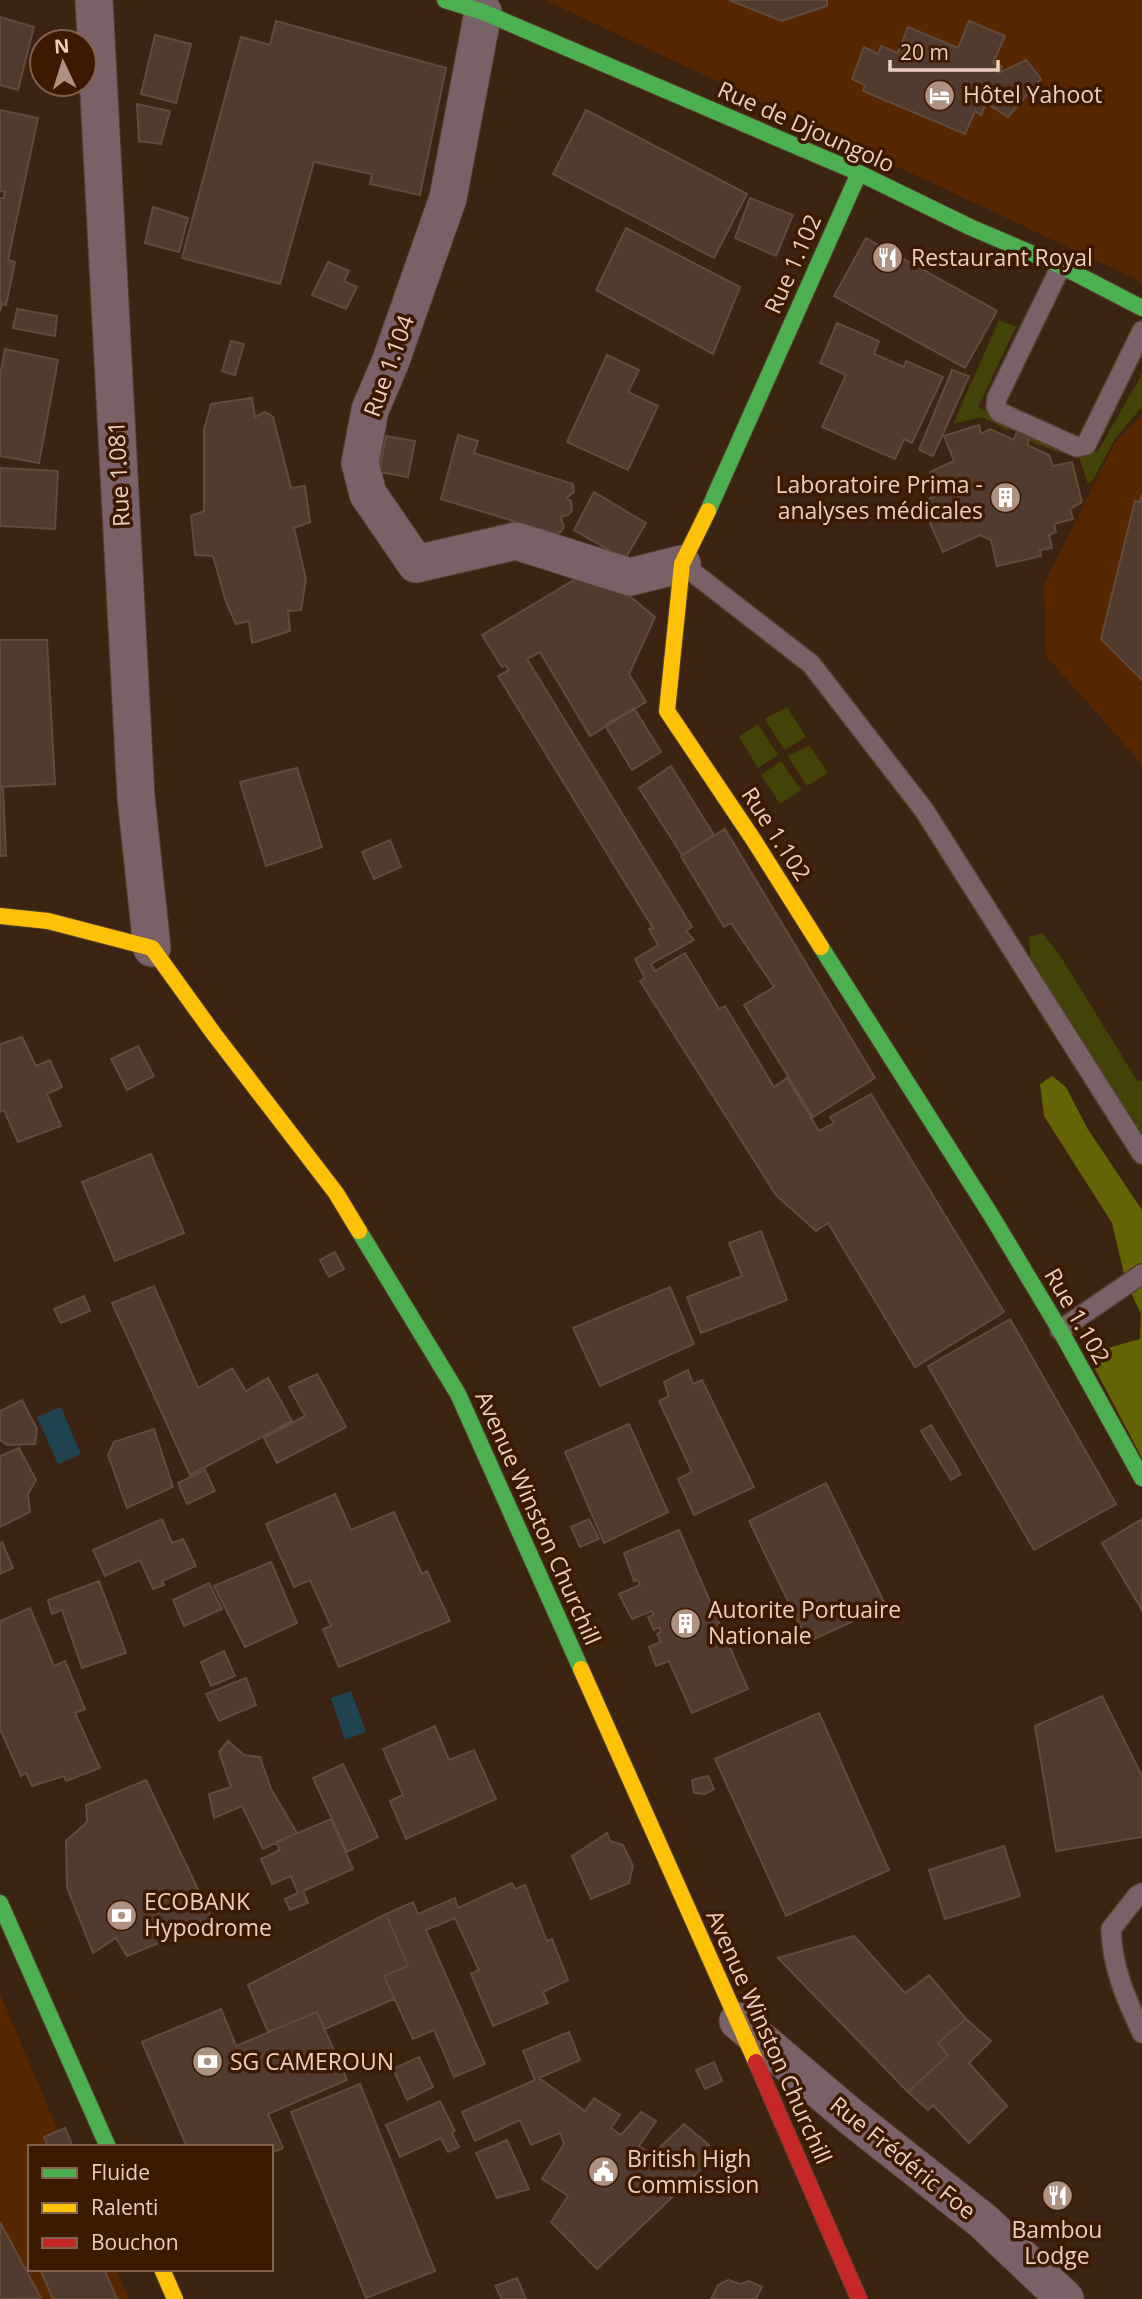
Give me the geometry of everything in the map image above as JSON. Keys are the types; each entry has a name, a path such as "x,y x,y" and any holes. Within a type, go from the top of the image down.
{"street":[{"name":"Rue 1.081","path":"94,0 136,797 152,948"},
{"name":"Rue de Djoungolo","path":"445,0 482,12 859,173 1142,307"},
{"name":"Rue 1.104","path":"482,12 448,198 390,363 370,410 360,463 368,494 416,564 516,541 630,577 682,564"},
{"name":"Rue 1.102","path":"859,173 682,564 667,711 753,839 991,1214 1060,1330 1142,1478"},
{"path":"0,916 48,921 152,948"},
{"name":"Avenue Winston Churchill","path":"152,948 336,1193 458,1394 859,2299"},
{"path":"0,1903 107,2145"},
{"name":"Rue Frédéric Foe","path":"738,2021 850,2116 983,2221 1065,2299"},
{"path":"163,2271 175,2299"}],"lane":[{"path":"1060,266 996,398 999,412 1077,447 1086,445 1142,331"},
{"path":"682,564 811,664 924,810 1142,1154"},
{"path":"1060,1330 1142,1274"},
{"path":"1142,1893 1111,1929 1111,1945 1122,1989 1142,2033"}],"shaded area":[{"path":"545,0 1142,0 1142,282 1127,275"},
{"path":"999,320 1016,327 978,407 1013,422 1008,430 982,417 953,424"},
{"path":"1142,374 1142,407 1116,437 1088,484 1079,457 1030,441 1034,430 1085,455 1098,451"},
{"path":"1142,414 1142,764 1046,656 1044,584 1115,443"},
{"path":"787,707 806,737 784,750 765,719"},
{"path":"758,724 778,755 758,768 739,737"},
{"path":"809,745 828,773 807,786 788,756"},
{"path":"781,761 801,790 780,804 761,775"},
{"path":"1042,933 1059,954 1138,1082 1142,1080 1142,1159 1031,966 1029,937"},
{"path":"1052,1076 1066,1087 1087,1128 1142,1210 1142,1458 1093,1365 1097,1351 1140,1339 1141,1314 1126,1282 1112,1223 1044,1116 1040,1084"},
{"path":"0,1994 64,2145 28,2145 28,2271 117,2271 129,2299 0,2299"}],"water":[{"path":"61,1407 81,1454 58,1464 37,1417"},
{"path":"351,1691 366,1732 345,1740 331,1698"}],"building":[{"path":"729,0 827,0 827,6 782,21"},
{"path":"0,17 34,27 28,28 28,51 18,90 0,85"},
{"path":"276,21 446,68 420,195 370,184 372,174 314,162 280,284 182,258 241,37 270,45"},
{"path":"969,21 1005,36 993,63 1002,66 999,73 1026,60 1041,79 1008,117 986,103 981,115 975,111 965,134 863,91 865,85 852,79 864,47 878,54 881,46 898,53 908,27 958,48"},
{"path":"155,35 191,44 176,103 141,94"},
{"path":"137,104 170,111 161,144 139,141"},
{"path":"0,110 38,118 8,260 15,262 6,305 2,304 0,311 0,198 4,198 5,192 0,191"},
{"path":"586,110 747,194 714,258 553,174"},
{"path":"750,198 793,215 776,256 735,238"},
{"path":"153,207 188,218 179,252 145,243"},
{"path":"626,228 740,287 713,354 596,290"},
{"path":"866,238 997,311 965,368 834,296"},
{"path":"328,262 349,271 344,281 357,287 346,309 312,295"},
{"path":"17,309 57,316 55,336 13,328"},
{"path":"837,323 879,341 874,354 904,367 906,361 943,377 912,443 904,439 895,459 822,427 846,375 820,363"},
{"path":"231,341 244,344 235,375 222,371"},
{"path":"5,349 58,360 39,463 0,456 0,376"},
{"path":"607,355 639,370 628,392 658,406 628,470 567,442"},
{"path":"952,370 969,376 933,456 919,450"},
{"path":"252,398 255,417 265,412 273,417 291,488 305,486 310,522 294,528 306,579 301,610 288,611 290,631 252,643 249,621 236,624 226,602 213,556 195,555 191,516 204,511 204,430 211,404"},
{"name":"Laboratoire Prima - analyses médicales","path":"1020,422 1033,429 1027,445 1049,455 1053,466 1072,462 1082,502 1070,509 1073,519 1054,524 1056,532 1049,535 1052,548 1040,550 1041,556 997,566 991,540 980,535 943,552 921,503 939,494 930,472 954,461 944,436 979,425 981,434 990,429 1014,440"},
{"path":"458,435 478,441 474,453 573,484 574,492 566,498 571,501 572,511 562,516 564,526 561,532 556,534 441,499"},
{"path":"386,436 415,441 408,477 379,472"},
{"path":"0,468 58,471 55,529 0,526"},
{"path":"594,492 646,523 625,559 574,530"},
{"path":"1142,494 1142,680 1101,639 1135,501 1140,502"},
{"path":"584,574 604,575 655,617 629,674 646,702 590,736 540,652 527,659 692,927 686,931 694,940 651,964 655,971 685,953 719,1009 725,1006 774,1087 787,1078 819,1131 834,1123 830,1117 871,1094 1004,1312 915,1367 828,1223 816,1231 776,1195 640,981 645,978 635,959 658,945 649,929 653,928 498,676 509,670 505,665 502,667 482,635"},
{"path":"0,640 47,640 55,784 0,787"},
{"path":"634,708 661,752 632,770 605,725"},
{"path":"671,766 714,835 682,855 639,788"},
{"path":"297,768 322,847 266,866 240,782"},
{"path":"0,789 3,789 6,856 0,856"},
{"path":"725,829 875,1078 813,1117 744,1005 774,987 731,923 724,927 681,856"},
{"path":"390,840 401,867 374,879 362,852"},
{"path":"22,1037 36,1066 50,1060 62,1087 47,1094 61,1126 18,1142 4,1110 0,1112 0,1044"},
{"path":"138,1046 154,1076 127,1090 111,1059"},
{"path":"151,1154 184,1233 115,1261 82,1182"},
{"path":"761,1231 787,1300 701,1333 687,1297 742,1276 729,1243"},
{"path":"335,1252 344,1269 329,1277 320,1260"},
{"path":"154,1286 198,1388 232,1368 246,1391 268,1378 292,1421 190,1475 112,1303"},
{"path":"670,1287 694,1344 600,1386 573,1328"},
{"path":"84,1296 90,1311 61,1323 54,1309"},
{"path":"1010,1319 1116,1504 1034,1550 928,1366"},
{"path":"688,1370 693,1384 702,1380 754,1487 694,1515 678,1479 692,1472 659,1401 669,1396 664,1382"},
{"path":"317,1374 346,1427 277,1463 264,1438 305,1416 289,1387"},
{"path":"22,1400 37,1429 35,1444 7,1445 0,1440 0,1411"},
{"path":"629,1424 668,1512 604,1543 565,1452"},
{"path":"931,1425 961,1474 951,1480 921,1431"},
{"path":"154,1429 173,1487 127,1508 108,1455 114,1442"},
{"path":"19,1448 36,1480 28,1494 30,1512 0,1527 0,1456"},
{"path":"205,1470 215,1491 187,1504 178,1483"},
{"path":"826,1483 886,1606 808,1642 749,1521"},
{"path":"335,1494 351,1530 394,1512 422,1574 427,1571 450,1621 339,1667 323,1629 331,1626 310,1580 294,1587 266,1524"},
{"path":"162,1519 172,1543 183,1539 196,1566 162,1581 164,1585 153,1589 140,1560 105,1576 93,1550"},
{"path":"589,1519 599,1539 580,1547 571,1527"},
{"path":"1142,1519 1142,1610 1102,1543"},
{"name":"Autorite Portuaire Nationale","path":"679,1530 748,1689 692,1713 669,1661 656,1666 649,1647 661,1642 657,1634 661,1632 659,1627 654,1630 648,1617 654,1615 652,1611 632,1619 619,1594 640,1585 638,1580 634,1581 624,1553"},
{"path":"2,1542 13,1568 0,1574 0,1543"},
{"path":"271,1562 297,1623 245,1647 214,1586"},
{"path":"99,1581 126,1653 82,1668 62,1610 52,1614 48,1600"},
{"path":"209,1583 222,1609 184,1626 173,1600"},
{"path":"30,1608 54,1666 65,1661 85,1709 75,1713 100,1768 66,1781 64,1776 32,1786 26,1773 21,1776 0,1729 0,1621"},
{"path":"224,1651 235,1676 211,1686 201,1662"},
{"path":"246,1678 256,1705 219,1721 206,1694"},
{"path":"1102,1696 1142,1776 1142,1837 1056,1851 1035,1726"},
{"path":"819,1713 889,1870 786,1916 715,1759"},
{"path":"435,1726 449,1760 474,1750 496,1799 406,1839 390,1801 403,1795 383,1749"},
{"path":"228,1741 244,1755 260,1757 271,1789 297,1833 263,1849 242,1806 214,1818 209,1794 231,1787 219,1752"},
{"path":"343,1764 378,1837 347,1852 313,1778"},
{"path":"708,1776 714,1789 705,1794 694,1793 692,1780"},
{"path":"146,1780 213,1921 127,1956 116,1938 93,1953 67,1887 66,1841 87,1822 86,1805"},
{"path":"331,1819 353,1869 303,1891 308,1903 290,1910 285,1899 298,1893 291,1876 272,1884 261,1859 280,1850 276,1842"},
{"path":"607,1833 610,1841 623,1845 633,1866 629,1883 591,1899 572,1856"},
{"path":"1004,1846 1020,1896 945,1919 929,1870"},
{"path":"512,1883 515,1889 525,1885 547,1941 552,1939 568,1980 543,1992 548,2003 493,2026 471,1974 479,1970 455,1918 426,1930 485,2064 454,2077 434,2030 413,2039 384,1976 408,1966 386,1914 413,1902 418,1914 455,1898 458,1908"},
{"path":"386,1914 408,1966 384,1976 394,1999 325,2029 317,2012 268,2032 248,1985"},
{"path":"854,1936 905,1993 929,1975 966,2019 938,2043 948,2055 908,2092 778,1958"},
{"path":"221,2009 236,2046 317,2012 347,2080 268,2114 283,2148 273,2152 273,2145 186,2145 142,2042"},
{"path":"966,2019 991,2041 969,2063 1007,2106 969,2143 933,2105 928,2110 908,2092 948,2055 938,2043"},
{"path":"569,2032 580,2060 539,2078 585,2111 594,2098 620,2115 611,2128 621,2135 641,2112 656,2121 639,2146 652,2155 684,2124 709,2145 705,2147 714,2157 597,2269 551,2222 568,2196 542,2179 564,2144 560,2133 531,2145 520,2120 475,2141 462,2112 535,2080 523,2051"},
{"path":"419,2057 433,2087 407,2100 393,2069"},
{"path":"714,2062 722,2081 705,2089 696,2070"},
{"path":"360,2084 435,2271 366,2298 291,2112"},
{"path":"440,2101 455,2131 452,2133 459,2147 448,2152 441,2138 400,2157 386,2125"},
{"path":"65,2128 72,2145 47,2145 44,2137"},
{"path":"507,2140 529,2189 497,2198 476,2153"},
{"path":"0,2222 41,2298 0,2299"},
{"path":"41,2271 105,2271 117,2299 53,2299"},
{"path":"517,2278 526,2299 502,2299 495,2286"},
{"path":"728,2280 741,2284 749,2281 762,2287 756,2299 711,2299 718,2285"}],"traffic: fast":[{"path":"445,0 483,12 859,173 970,227 1061,266 1142,308"},
{"path":"708,511 859,173"},
{"path":"821,947 991,1215 1060,1330 1142,1478"},
{"path":"359,1231 458,1394 581,1669"},
{"path":"0,1903 107,2145"}],"traffic: slow":[{"path":"708,511 682,564 667,711 821,947"},
{"path":"0,916 48,921 152,948 336,1193 359,1231"},
{"path":"581,1669 756,2062"},
{"path":"163,2271 175,2299"}],"traffic: jam":[{"path":"756,2062 859,2299"}],"place":[{"name":"Hôtel Yahoot","path":"940,95"},
{"name":"Restaurant Royal","path":"888,258"},
{"name":"Laboratoire Prima - analyses médicales","path":"1006,498"},
{"name":"Autorite Portuaire Nationale","path":"685,1623"},
{"name":"ECOBANK Hypodrome","path":"121,1915"},
{"name":"SG CAMEROUN","path":"207,2062"},
{"name":"British High Commission","path":"604,2172"},
{"name":"Bambou Lodge","path":"1057,2196"}]}
